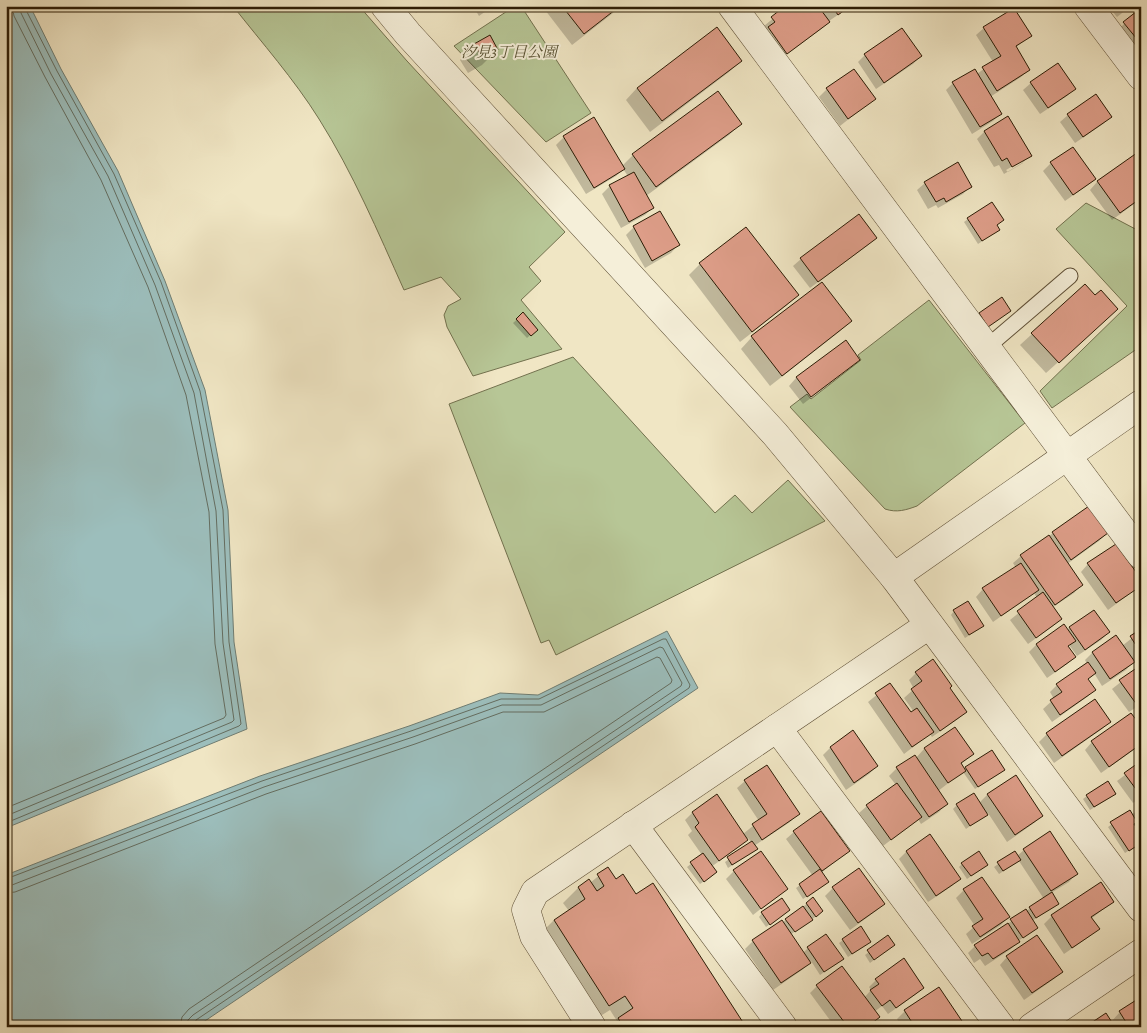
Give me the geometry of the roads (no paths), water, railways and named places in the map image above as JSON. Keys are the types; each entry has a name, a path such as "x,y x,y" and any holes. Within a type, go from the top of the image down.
{"street":[{"path":"385,6 408,34 775,434 894,577 1141,908"},
{"path":"732,6 1141,555"},
{"path":"1088,6 1141,76"},
{"path":"894,577 1141,404"},
{"path":"592,1027 534,936 526,910 535,892 929,625"},
{"path":"777,728 1001,1027"},
{"path":"634,825 783,1027"},
{"path":"1032,1027 1141,953"}],"lane":[{"path":"986,348 1070,276"}],"water":[{"path":"6,6 30,6 61,69 118,171 165,281 205,390 228,510 234,642 247,729 6,828"},
{"path":"667,631 698,688 196,1027 6,1027 6,875 260,776 500,693 538,695"}],"park label":[{"name":"汐見3丁目公園","path":"509,52"}]}
